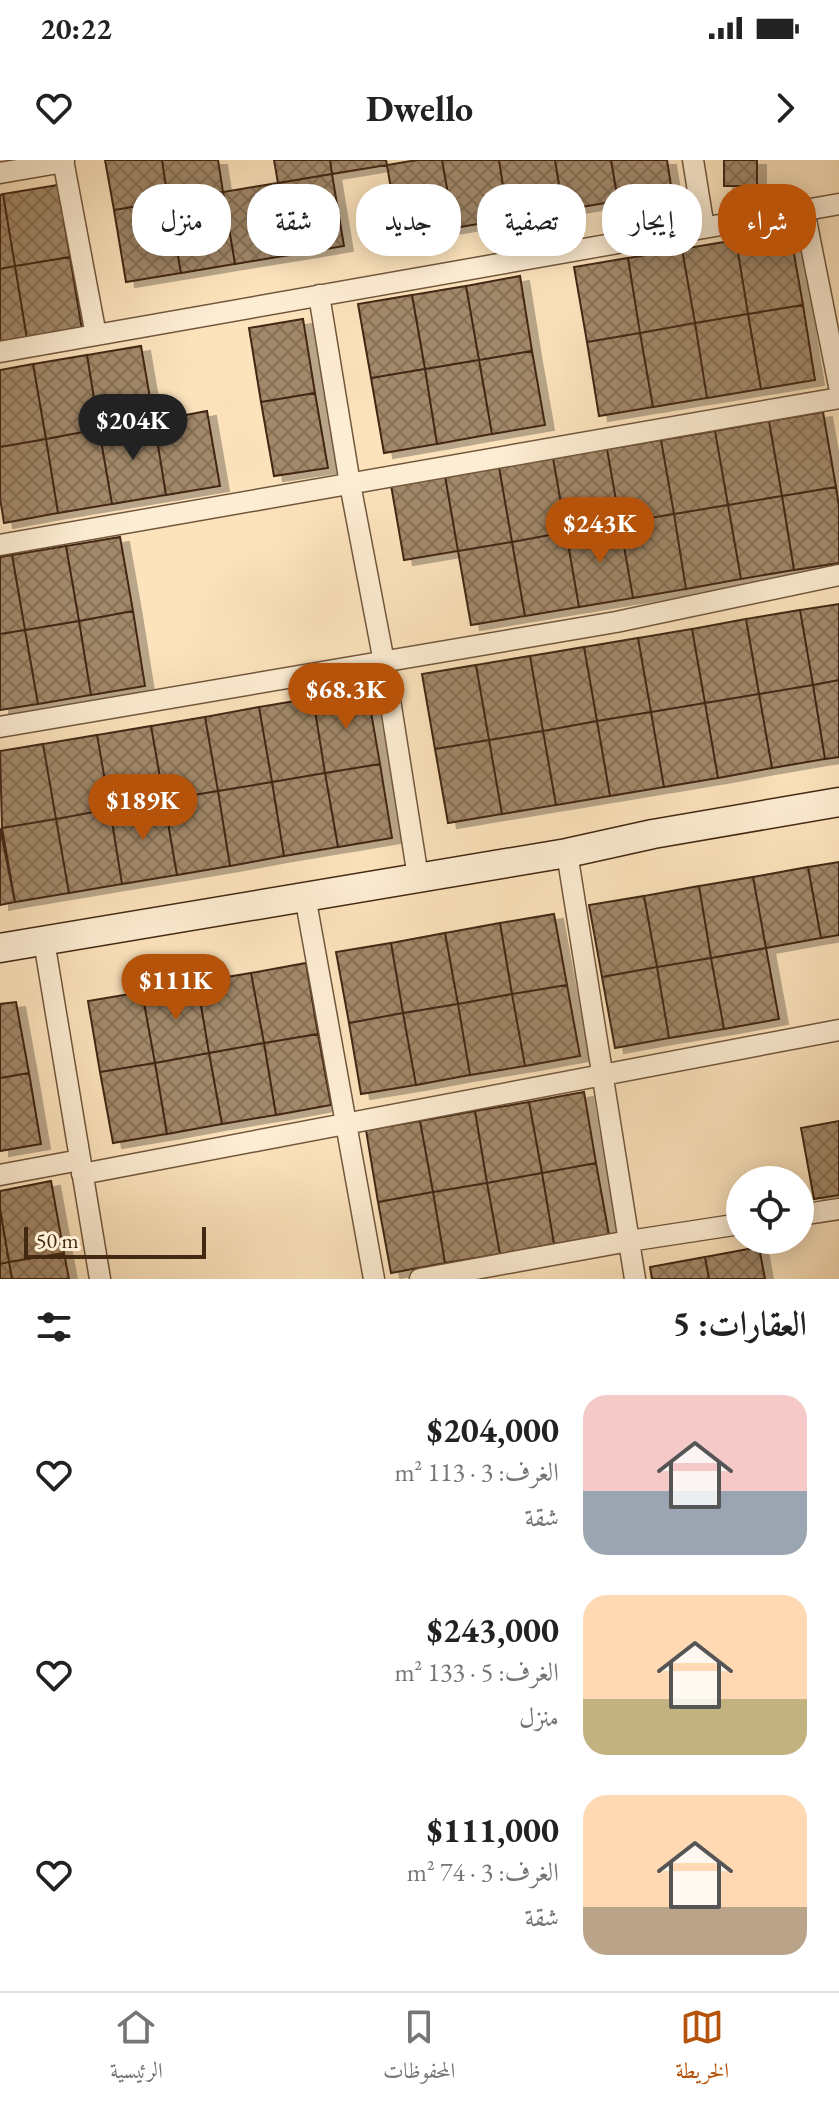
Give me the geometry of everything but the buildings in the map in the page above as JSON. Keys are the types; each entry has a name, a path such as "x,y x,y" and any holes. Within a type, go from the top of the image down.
{"street":[{"path":"693,160 704,228"},
{"path":"0,173 63,161 96,335"},
{"path":"816,208 839,204"},
{"path":"0,352 718,225"},
{"path":"813,256 839,386"},
{"path":"319,295 350,484 384,662 418,877"},
{"path":"0,545 839,398"},
{"path":"0,727 616,622 839,575"},
{"path":"0,948 567,853 653,834 839,802"},
{"path":"567,853 635,1279"},
{"path":"305,896 374,1279"},
{"path":"44,941 100,1279"},
{"path":"0,1175 81,1167 346,1124 839,1030"},
{"path":"814,1213 839,1209"},
{"path":"420,1279 726,1226"}]}
